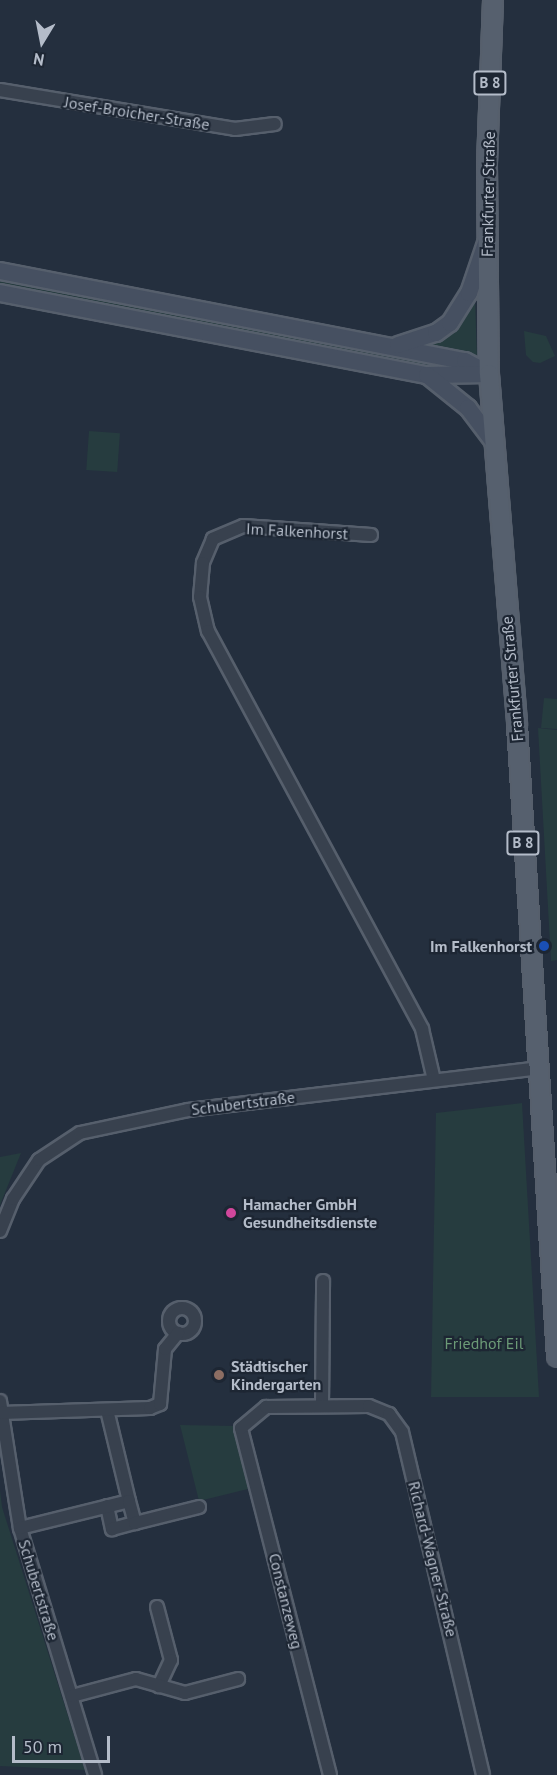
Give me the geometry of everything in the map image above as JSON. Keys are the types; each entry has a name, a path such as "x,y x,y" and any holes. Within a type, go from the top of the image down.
{"main road":[{"name":"Frankfurter Straße","path":"493,0 487,241 489,374 517,725 557,1357"},
{"path":"394,346 436,333 450,323 470,294 487,241"},
{"path":"0,271 465,360 489,374"},
{"path":"0,293 427,375 489,374"},
{"path":"427,375 468,408 493,441"}],"street":[{"name":"Josef-Broicher-Straße","path":"0,90 235,129 275,124"},
{"name":"Im Falkenhorst","path":"371,535 243,526 213,539 203,563 200,597 208,631 422,1029 434,1080"},
{"name":"Schubertstraße","path":"0,1230 14,1199 39,1160 80,1133 188,1110 538,1068"},
{"path":"322,1406 323,1281"},
{"path":"1,1407 107,1410 150,1408 160,1404 165,1348 178,1333"},
{"name":"Richard-Wagner-Straße","path":"242,1428 266,1407 322,1406 379,1408 402,1432 483,1775"},
{"name":"Schubertstraße","path":"1,1407 20,1528 95,1775"},
{"path":"107,1410 135,1523"},
{"name":"Constanzeweg","path":"242,1428 330,1775"},
{"path":"20,1528 129,1501"},
{"path":"107,1506 112,1528 199,1507"},
{"path":"157,1607 171,1660 159,1686"},
{"path":"72,1696 136,1679 185,1693 238,1680"}],"green space":[{"path":"0,279 463,369 462,374 0,284"},
{"path":"475,298 477,359 427,346 451,331"},
{"path":"524,331 546,336 555,356 540,363 533,362 526,355"},
{"path":"89,431 120,433 117,472 86,470"},
{"path":"544,698 557,699 557,729 541,728"},
{"path":"538,728 557,730 557,960 551,961"},
{"name":"Friedhof Eil","path":"522,1103 539,1397 431,1397 436,1113"},
{"path":"21,1153 0,1205 0,1157"},
{"path":"180,1425 235,1426 252,1488 199,1501"},
{"path":"0,1490 2,1507 85,1770 0,1766"}],"place":[{"name":"Im Falkenhorst","path":"544,946"},
{"name":"Hamacher GmbH Gesundheitsdienste","path":"231,1213"},
{"name":"Städtischer Kindergarten","path":"219,1375"}]}
